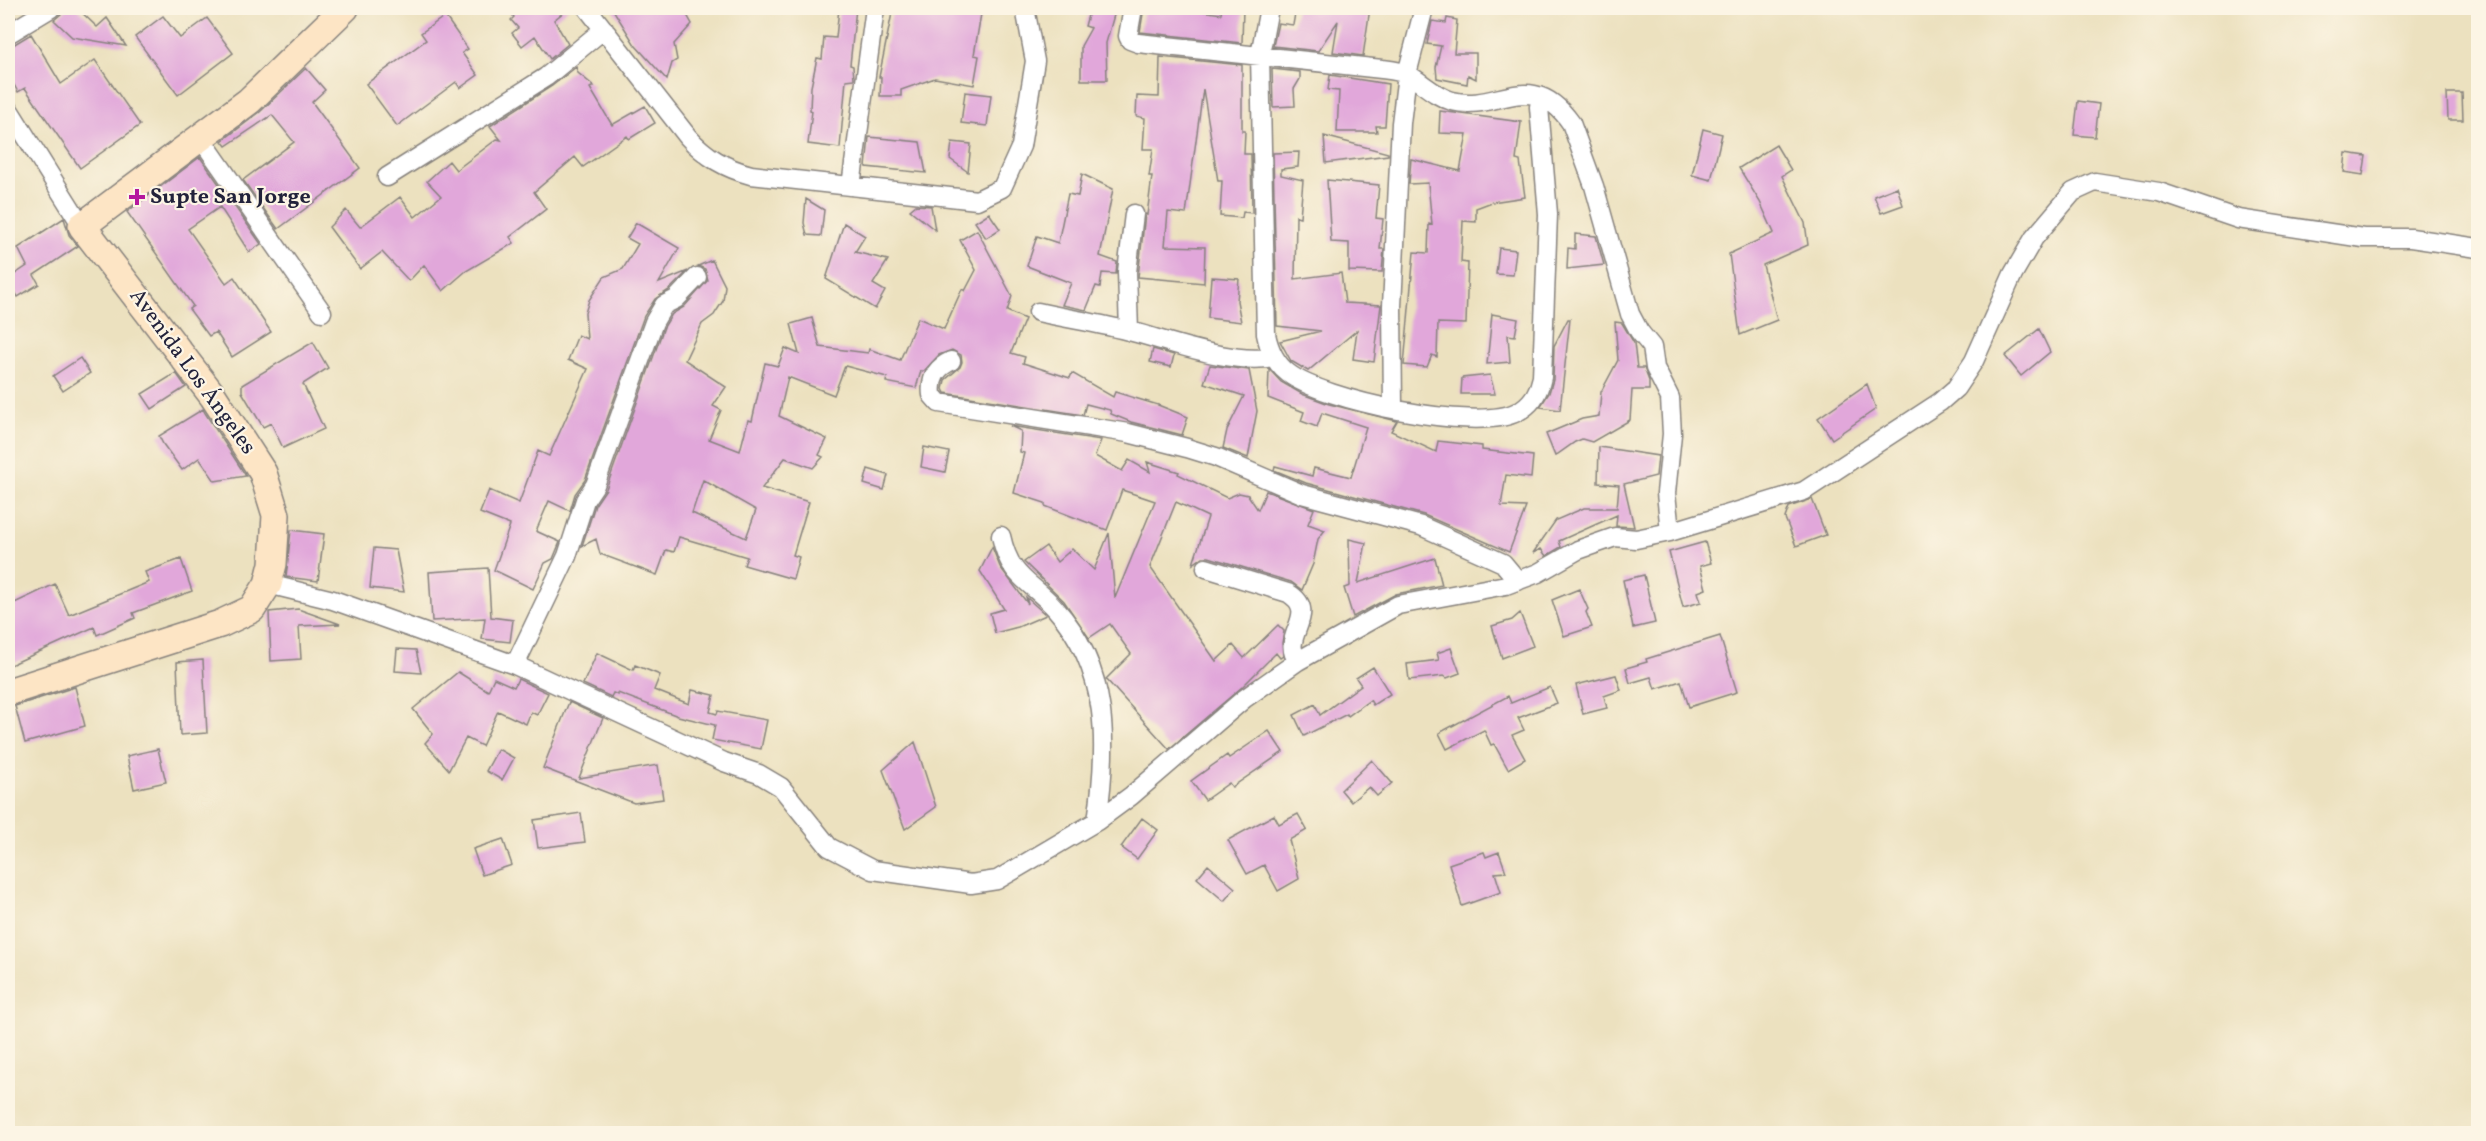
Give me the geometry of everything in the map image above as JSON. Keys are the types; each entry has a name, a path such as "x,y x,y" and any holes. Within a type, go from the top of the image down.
{"street":[{"path":"8,34 51,8"},
{"path":"8,108 82,226 249,101 345,8"},
{"path":"587,8 688,137 714,160 735,171 751,175 977,200 1002,188 1021,146 1035,61 1025,8"},
{"path":"850,186 875,8"},
{"path":"1133,8 1127,31 1130,40 1134,42 1407,74 1433,93 1455,102 1482,102 1516,94 1541,98 1557,107 1571,123 1594,186 1630,314 1639,331 1652,347 1655,368 1670,398 1672,434 1666,493 1670,532"},
{"path":"1269,8 1260,55 1265,322 1268,346 1280,366 1298,380 1361,402 1425,416 1458,420 1507,416 1516,413 1530,403 1540,386 1542,377 1548,214 1539,107 1541,98"},
{"path":"1393,408 1392,306 1401,123 1407,74 1424,8"},
{"path":"387,177 546,77 603,29"},
{"path":"200,136 322,312"},
{"path":"268,584 333,600 515,664 724,762 766,778 781,787 829,848 873,870 971,884 997,880 1097,821 1131,796 1244,699 1298,661 1398,606 1518,581 1538,573 1578,550 1615,537 1636,539 1670,532 1804,491 1940,402 1956,388 1974,361 2013,274 2034,237 2073,192 2090,184 2095,182 2159,192 2238,219 2363,238 2411,238 2478,248"},
{"path":"1129,331 1127,272 1134,214"},
{"name":"Avenida Los Ángeles","path":"8,692 220,624 252,609 268,584 273,564 276,515 263,473 213,396 82,226"},
{"path":"515,664 567,556 585,500 595,485 654,322 664,305 676,298 697,278"},
{"path":"1038,312 1129,331 1234,358 1256,360 1274,357"},
{"path":"951,361 938,369 933,376 932,395 939,403 1128,433 1187,448 1216,457 1302,494 1421,526 1503,563 1518,581"},
{"path":"1001,536 1009,561 1017,573 1066,621 1078,638 1093,675 1102,713 1105,752 1097,821"},
{"path":"1206,568 1288,593 1296,599 1302,610 1302,617 1292,645 1294,656 1298,661"}],"building":[{"path":"68,8 77,8 97,27 107,18 126,46 72,37 54,20"},
{"path":"507,8 569,8 554,20 568,44 550,59 535,36 522,46 512,33 518,28 511,20 514,17"},
{"path":"612,8 683,8 692,24 674,44 677,60 672,63 667,80 635,45"},
{"path":"839,8 856,8 850,65 853,66 854,79 846,80 840,148 808,144 812,111 810,110 811,87 817,58 822,59 824,37 836,38"},
{"path":"893,8 982,8 974,55 979,56 974,85 935,78 901,90 901,96 880,96 881,77 879,77"},
{"path":"1090,8 1116,8 1106,43 1107,80 1081,80 1081,46 1091,28 1085,26"},
{"path":"1144,8 1182,8 1221,14 1222,8 1243,8 1242,43 1140,32"},
{"path":"1296,8 1370,8 1363,56 1333,52 1338,21 1318,51 1273,46 1278,23 1293,25"},
{"path":"163,16 180,38 207,18 233,53 178,95 135,37"},
{"path":"445,16 468,49 462,53 478,75 460,88 456,82 397,126 366,84 426,40 421,33"},
{"path":"1447,18 1457,20 1454,53 1476,53 1476,79 1468,75 1467,84 1437,78 1436,67 1441,46 1427,44 1432,21 1446,23"},
{"path":"31,34 61,84 95,60 140,125 80,168 25,88 18,92 8,74 8,48"},
{"path":"1160,57 1242,65 1242,131 1245,131 1244,154 1251,154 1252,213 1243,212 1242,218 1220,216 1222,181 1218,181 1203,89 1186,214 1168,212 1165,246 1205,247 1204,283 1138,277 1152,176 1149,176 1153,149 1143,149 1145,118 1136,116 1137,96 1159,97"},
{"path":"576,67 578,73 594,86 590,88 612,125 645,106 655,123 629,139 627,136 583,167 575,157 534,192 546,209 510,237 514,243 466,271 443,291 424,265 409,281 382,252 360,269 329,227 346,210 360,227 400,197 415,217 441,196 427,181 449,161 456,170 497,139 501,140 490,126 552,86"},
{"path":"306,68 325,90 312,102 360,168 278,229 243,180 294,142 272,115 226,146 222,141 260,112"},
{"path":"1272,69 1300,72 1300,79 1294,89 1295,106 1273,107"},
{"path":"1330,75 1388,84 1385,126 1376,126 1377,132 1337,132 1339,91 1328,90"},
{"path":"965,92 991,95 987,126 961,123"},
{"path":"2447,93 2462,93 2463,120 2448,120"},
{"path":"2078,101 2099,104 2095,137 2074,135"},
{"path":"1440,111 1521,122 1516,160 1520,161 1525,197 1492,202 1476,208 1476,222 1463,221 1461,262 1468,263 1466,324 1438,323 1437,357 1432,355 1427,367 1404,365 1414,252 1428,253 1429,224 1432,225 1428,183 1409,184 1411,159 1460,171 1467,134 1439,133"},
{"path":"1703,129 1722,134 1711,180 1692,175"},
{"path":"1324,136 1388,153 1388,155 1326,163"},
{"path":"869,137 920,142 926,173 866,167"},
{"path":"952,142 971,144 968,172 950,159"},
{"path":"1776,145 1791,170 1782,176 1805,223 1808,245 1763,265 1777,320 1740,335 1729,254 1774,233 1760,202 1739,168"},
{"path":"1299,152 1298,167 1281,169 1281,175 1303,180 1300,217 1296,216 1295,279 1341,273 1345,303 1381,305 1374,362 1353,359 1357,330 1308,371 1291,361 1280,341 1321,331 1277,326 1273,153"},
{"path":"2346,153 2366,156 2363,175 2344,172"},
{"path":"200,157 261,244 249,252 220,207 188,229 226,283 234,277 271,332 232,357 216,332 209,336 189,309 193,306 127,212"},
{"path":"1082,174 1113,189 1100,256 1117,262 1116,274 1102,273 1100,287 1096,286 1086,310 1062,305 1071,283 1027,266 1037,236 1058,243 1068,194 1078,196"},
{"path":"1327,180 1379,185 1376,218 1383,219 1380,249 1384,249 1382,272 1349,271 1349,243 1331,242"},
{"path":"1897,187 1903,205 1881,213 1874,196"},
{"path":"806,199 824,210 821,236 807,235 804,223"},
{"path":"916,205 931,206 935,230 910,210"},
{"path":"989,213 1000,229 986,238 975,222"},
{"path":"64,218 69,235 78,246 34,275 39,284 18,297 8,279 27,266 18,248"},
{"path":"636,223 679,248 659,283 688,271 669,290 655,299 644,316 585,480 575,494 570,511 549,501 536,531 560,542 553,559 545,563 533,589 494,570 510,525 480,513 489,490 519,503 538,451 549,456 588,369 568,360 578,335 587,339 585,313 589,300 604,277 623,269 638,244 627,238"},
{"path":"844,223 865,236 855,252 888,260 873,284 885,291 875,309 826,279"},
{"path":"977,230 1012,296 1007,311 1025,319 1011,353 1025,357 1023,363 1070,378 1072,373 1113,397 1115,392 1188,417 1182,435 1131,422 1111,414 1110,410 1086,404 1083,415 945,393 943,389 945,380 960,367 962,362 961,355 952,350 939,355 924,371 921,371 916,388 886,382 887,377 845,366 834,395 788,377 779,416 827,439 819,455 823,457 813,468 785,458 762,488 809,502 793,555 799,557 793,579 744,565 747,557 679,537 674,552 666,550 657,575 600,554 596,539 582,546 595,505 606,489 664,327 672,314 684,307 708,280 705,269 698,266 712,260 725,286 723,301 714,315 702,324 685,360 726,387 713,406 721,410 709,439 740,451 748,420 752,421 765,363 778,366 785,348 799,354 791,324 812,318 820,347 868,353 869,349 900,360 918,318 944,329 962,289 965,291 976,270 960,240","holes":["703,480 756,510 746,538 692,513"]},
{"path":"1575,234 1596,236 1604,265 1567,269 1568,248 1575,249"},
{"path":"1499,248 1516,250 1513,275 1496,274"},
{"path":"1211,277 1239,279 1237,301 1241,322 1208,318"},
{"path":"1492,314 1518,319 1515,336 1508,335 1510,362 1487,364"},
{"path":"1570,319 1560,410 1540,407 1549,393 1553,380 1554,346"},
{"path":"1615,322 1622,323 1634,343 1637,368 1644,368 1649,381 1649,390 1632,390 1630,420 1592,442 1582,439 1575,442 1555,456 1546,434 1582,419 1599,416 1601,392 1618,360"},
{"path":"2039,329 2050,352 2021,376 2005,356"},
{"path":"313,342 328,368 303,384 324,429 283,448 271,423 263,427 242,392 242,385"},
{"path":"1153,349 1174,355 1171,367 1150,362"},
{"path":"80,358 90,373 63,391 53,376"},
{"path":"1210,365 1249,370 1257,411 1248,458 1223,448 1227,430 1244,396 1204,383"},
{"path":"1269,369 1281,382 1302,394 1329,404 1397,421 1391,431 1436,452 1438,441 1482,446 1482,450 1533,456 1531,478 1506,475 1501,506 1526,507 1509,552 1424,515 1306,483 1274,470 1275,466 1312,476 1314,468 1351,477 1366,427 1322,413 1317,427 1301,421 1304,412 1268,398"},
{"path":"176,373 186,387 152,409 142,394"},
{"path":"1490,375 1495,394 1461,394 1462,378"},
{"path":"1867,384 1876,409 1832,439 1818,418"},
{"path":"203,409 246,476 215,481 199,458 182,470 163,444 159,436"},
{"path":"1010,426 1101,440 1095,456 1122,471 1129,460 1150,472 1147,462 1179,472 1178,474 1227,498 1239,493 1248,495 1258,510 1266,491 1314,509 1308,524 1325,530 1318,539 1313,564 1302,590 1291,582 1209,557 1203,557 1193,564 1208,517 1176,502 1150,567 1216,661 1233,645 1244,658 1278,625 1284,631 1283,656 1280,658 1276,653 1242,687 1169,749 1106,679 1131,654 1110,624 1089,638 1064,601 1024,562 1046,546 1057,562 1072,549 1094,570 1109,533 1115,598 1155,501 1122,490 1107,530 1045,506 1045,503 1014,493 1024,453 1020,452 1021,431"},
{"path":"924,447 949,452 945,472 921,467"},
{"path":"1599,447 1658,456 1656,476 1624,484 1634,527 1616,526 1617,515 1559,541 1561,547 1546,556 1541,549 1533,553 1556,520 1584,508 1617,508 1619,485 1598,483"},
{"path":"868,469 888,475 884,490 864,484"},
{"path":"1812,499 1826,535 1796,546 1785,518 1789,507"},
{"path":"291,530 324,534 318,581 286,577"},
{"path":"1349,539 1366,543 1358,583 1435,558 1442,585 1396,594 1353,617 1344,588 1350,586"},
{"path":"1705,542 1711,563 1700,566 1706,589 1698,592 1701,602 1683,607 1669,552"},
{"path":"992,547 1000,567 1028,604 1026,597 1046,615 1018,627 995,633 990,613 1004,609 980,571"},
{"path":"374,548 396,550 404,592 370,588"},
{"path":"181,559 192,591 133,613 135,618 97,635 94,627 8,666 8,606 55,584 69,615 149,582 145,572"},
{"path":"488,568 491,617 513,620 510,642 482,639 485,618 432,621 429,572"},
{"path":"1644,575 1655,623 1633,628 1623,580"},
{"path":"1579,589 1588,609 1586,612 1592,627 1564,636 1552,600"},
{"path":"298,609 340,624 299,626 301,659 271,661 269,612"},
{"path":"1520,613 1533,646 1502,658 1492,626 1512,620"},
{"path":"1720,636 1737,692 1689,707 1681,681 1655,689 1651,677 1630,683 1626,668 1647,662 1646,659"},
{"path":"1451,648 1460,673 1447,678 1444,676 1409,680 1407,664 1439,660 1437,653"},
{"path":"397,649 416,650 421,673 395,671"},
{"path":"597,653 633,670 635,665 660,675 654,690 689,704 692,690 714,695 710,712 717,714 718,711 767,720 761,749 712,740 715,725 678,716 618,693 618,695 613,693 611,697 583,684"},
{"path":"203,660 207,733 180,735 177,662"},
{"path":"1373,667 1390,694 1373,705 1370,700 1348,716 1347,714 1304,736 1294,715 1315,704 1320,715 1361,685 1356,678"},
{"path":"458,672 488,691 494,678 514,687 518,679 548,693 537,715 531,712 526,724 498,711 482,746 466,738 449,770 425,743 433,734 413,709"},
{"path":"1616,675 1621,690 1604,696 1607,708 1583,714 1576,685"},
{"path":"75,687 85,726 25,743 15,706"},
{"path":"1550,687 1557,703 1518,718 1524,730 1512,735 1525,759 1508,769 1494,744 1491,745 1484,730 1447,749 1439,733 1508,696 1511,703"},
{"path":"569,702 603,718 579,778 658,765 663,799 634,803 543,768"},
{"path":"1269,731 1283,752 1232,787 1229,783 1205,800 1191,781 1227,755 1229,758"},
{"path":"915,742 936,807 905,829 883,770"},
{"path":"158,749 166,782 134,789 127,756"},
{"path":"498,749 514,758 502,780 486,771"},
{"path":"1372,760 1392,783 1377,796 1369,787 1351,802 1341,790"},
{"path":"581,813 585,842 538,848 534,820"},
{"path":"1298,814 1307,830 1289,840 1299,879 1278,891 1264,865 1247,874 1228,840 1274,815 1279,824"},
{"path":"1142,818 1158,830 1137,859 1121,847"},
{"path":"503,839 512,865 482,875 473,849"},
{"path":"1484,852 1486,857 1499,852 1506,872 1495,873 1501,892 1462,906 1449,864"},
{"path":"1208,865 1235,888 1224,901 1197,878"}],"place":[{"name":"Supte San Jorge","path":"137,197"}]}
